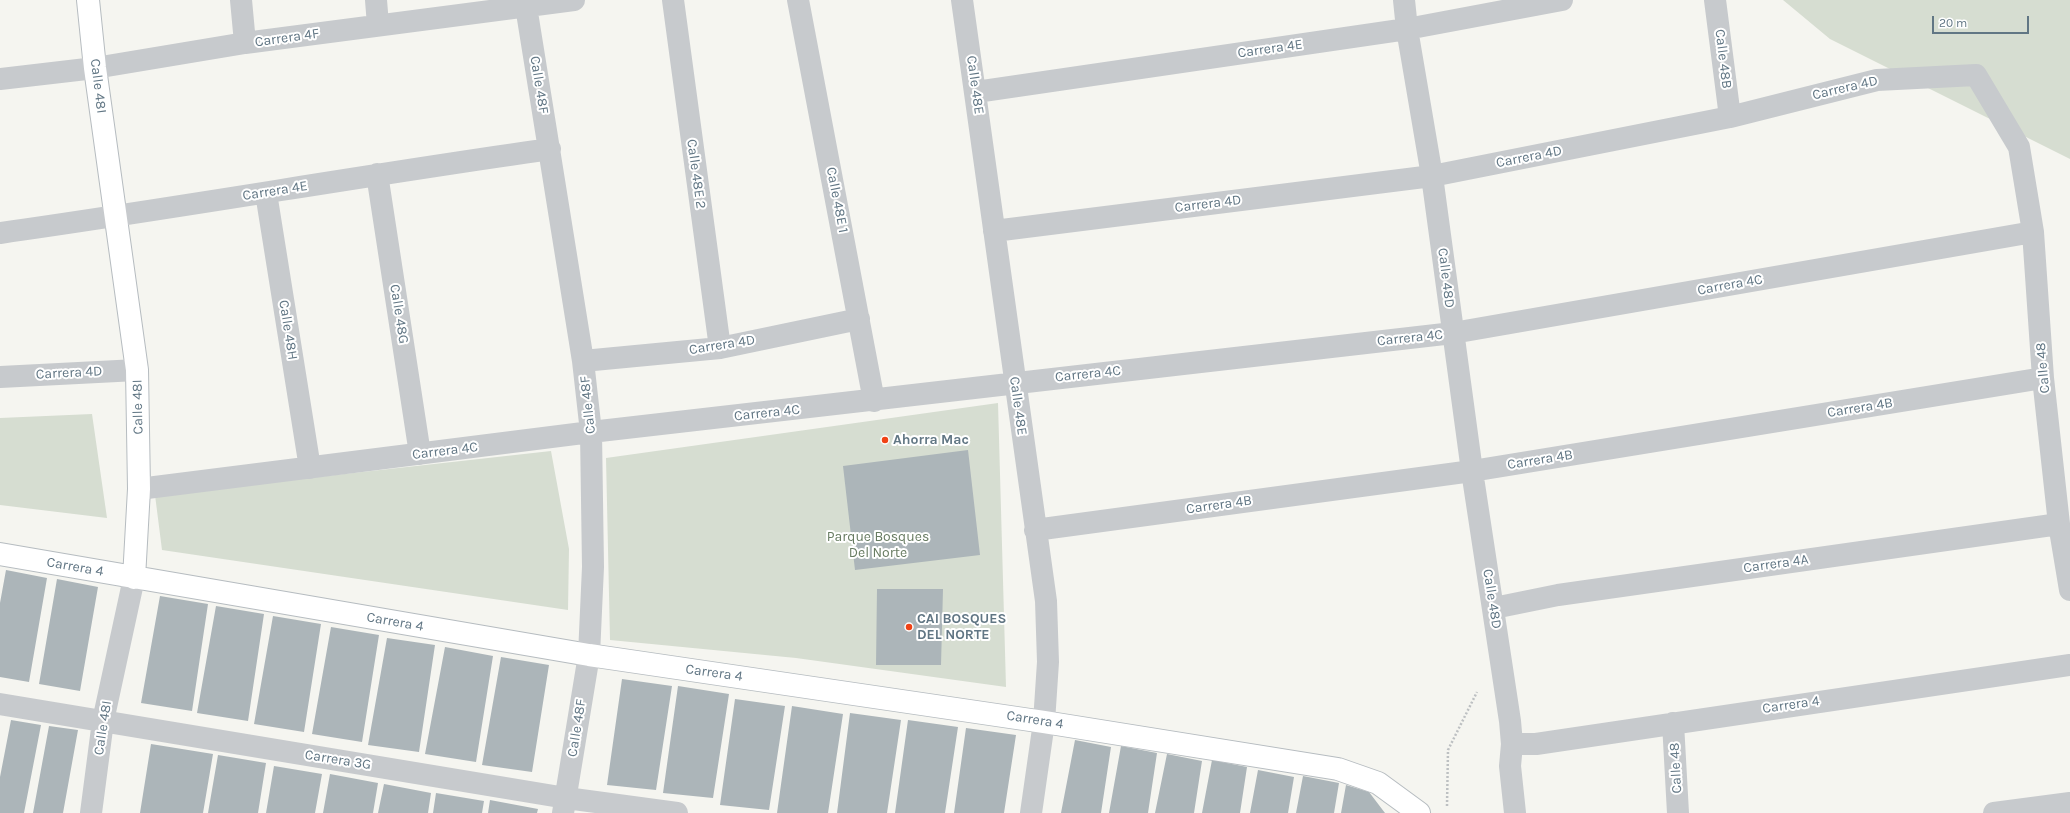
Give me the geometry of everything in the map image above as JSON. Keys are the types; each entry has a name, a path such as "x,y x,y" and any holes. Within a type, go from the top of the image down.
{"main road":[{"name":"Calle 48I","path":"88,0 95,68 137,370 139,489 134,578"},
{"name":"Carrera 4","path":"0,554 589,655 1044,722 1338,769 1378,783 1417,812"}],"street":[{"path":"241,0 245,43"},
{"path":"376,0 378,25"},
{"name":"Carrera 4F","path":"0,79 95,68 245,43 526,3 574,0"},
{"name":"Calle 48E 2","path":"673,0 720,348"},
{"name":"Calle 48E 1","path":"798,0 874,401"},
{"name":"Calle 48E","path":"962,0 1046,601 1048,662 1044,722 1030,813"},
{"name":"Calle 48D","path":"1404,0 1407,29 1432,176 1472,471 1494,608 1512,744 1510,766 1515,813"},
{"name":"Carrera 4E","path":"976,92 1407,29 1562,0"},
{"name":"Calle 48B","path":"1715,0 1730,117"},
{"name":"Calle 48F","path":"526,3 583,361 591,432 593,567 589,655 565,805"},
{"name":"Carrera 4D","path":"994,231 1432,176 1730,117 1877,80 1976,75 2019,147"},
{"name":"Calle 48","path":"2019,147 2033,232 2043,378 2059,524 2070,590"},
{"name":"Carrera 4E","path":"0,233 115,217 378,174 550,149"},
{"name":"Calle 48G","path":"378,174 420,454"},
{"name":"Calle 48H","path":"266,193 310,468"},
{"name":"Carrera 4C","path":"139,489 591,432 874,401 1015,382 1453,333 2033,232"},
{"name":"Carrera 4D","path":"583,361 720,348 859,319"},
{"name":"Carrera 4D","path":"0,377 137,370"},
{"name":"Carrera 4B","path":"1035,530 1472,471 2043,378"},
{"name":"Carrera 4A","path":"1494,608 1558,595 2059,524"},
{"name":"Calle 48I","path":"91,813 103,721 134,578"},
{"name":"Carrera 4","path":"1512,744 1536,744 2070,665"},
{"name":"Carrera 3G","path":"0,704 103,721 565,805 677,813"},
{"name":"Calle 48","path":"1673,723 1678,813"},
{"path":"1994,813 2070,803"}],"path":[{"path":"1447,808 1448,750 1467,708 1478,689"}],"green space":[{"path":"1783,0 2070,0 2070,159 1830,39"},
{"name":"Parque Bosques Del Norte","path":"998,403 1006,687 796,658 610,640 606,458"},
{"path":"92,414 107,518 0,505 0,418"},
{"path":"551,451 569,549 568,610 162,550 155,495"}],"building":[{"path":"968,450 980,555 855,570 843,466"},
{"path":"6,570 47,578 29,682 0,677 0,603"},
{"path":"57,579 98,587 80,691 39,684"},
{"name":"CAI BOSQUES DEL NORTE","path":"877,589 943,589 941,665 876,665"},
{"path":"160,596 208,604 192,711 141,703"},
{"path":"216,606 264,614 248,721 197,713"},
{"path":"273,616 321,624 304,732 254,724"},
{"path":"331,627 379,635 362,742 312,734"},
{"path":"387,638 435,645 419,752 368,745"},
{"path":"445,647 493,656 476,762 425,754"},
{"path":"501,657 549,665 532,772 482,765"},
{"path":"622,679 672,686 656,790 607,785"},
{"path":"678,686 729,694 713,798 663,793"},
{"path":"735,699 785,706 769,810 720,805"},
{"path":"792,706 843,714 828,813 777,813"},
{"path":"850,713 901,720 887,813 837,813"},
{"path":"11,720 41,725 24,813 0,813 0,777"},
{"path":"908,720 958,727 945,813 895,813"},
{"path":"49,726 78,730 63,813 33,813"},
{"path":"966,728 1016,735 1004,813 954,813"},
{"path":"1075,740 1111,747 1101,813 1061,813"},
{"path":"151,744 213,754 203,813 140,813"},
{"path":"1121,746 1157,753 1148,813 1109,813"},
{"path":"1167,754 1202,761 1194,813 1155,813"},
{"path":"218,755 266,763 258,813 208,813"},
{"path":"1212,760 1247,767 1240,813 1202,813"},
{"path":"274,766 322,774 315,813 266,813"},
{"path":"1258,770 1294,777 1288,813 1250,813"},
{"path":"330,774 378,783 373,813 323,813"},
{"path":"1303,776 1339,783 1334,813 1296,813"},
{"path":"384,784 431,793 428,813 378,813"},
{"path":"1346,785 1369,792 1385,813 1341,813"},
{"path":"436,793 484,801 482,813 433,813"},
{"path":"490,800 538,809 537,813 488,813"}],"place":[{"name":"Ahorra Mac","path":"885,440"},
{"name":"CAI BOSQUES DEL NORTE","path":"909,627"}]}
